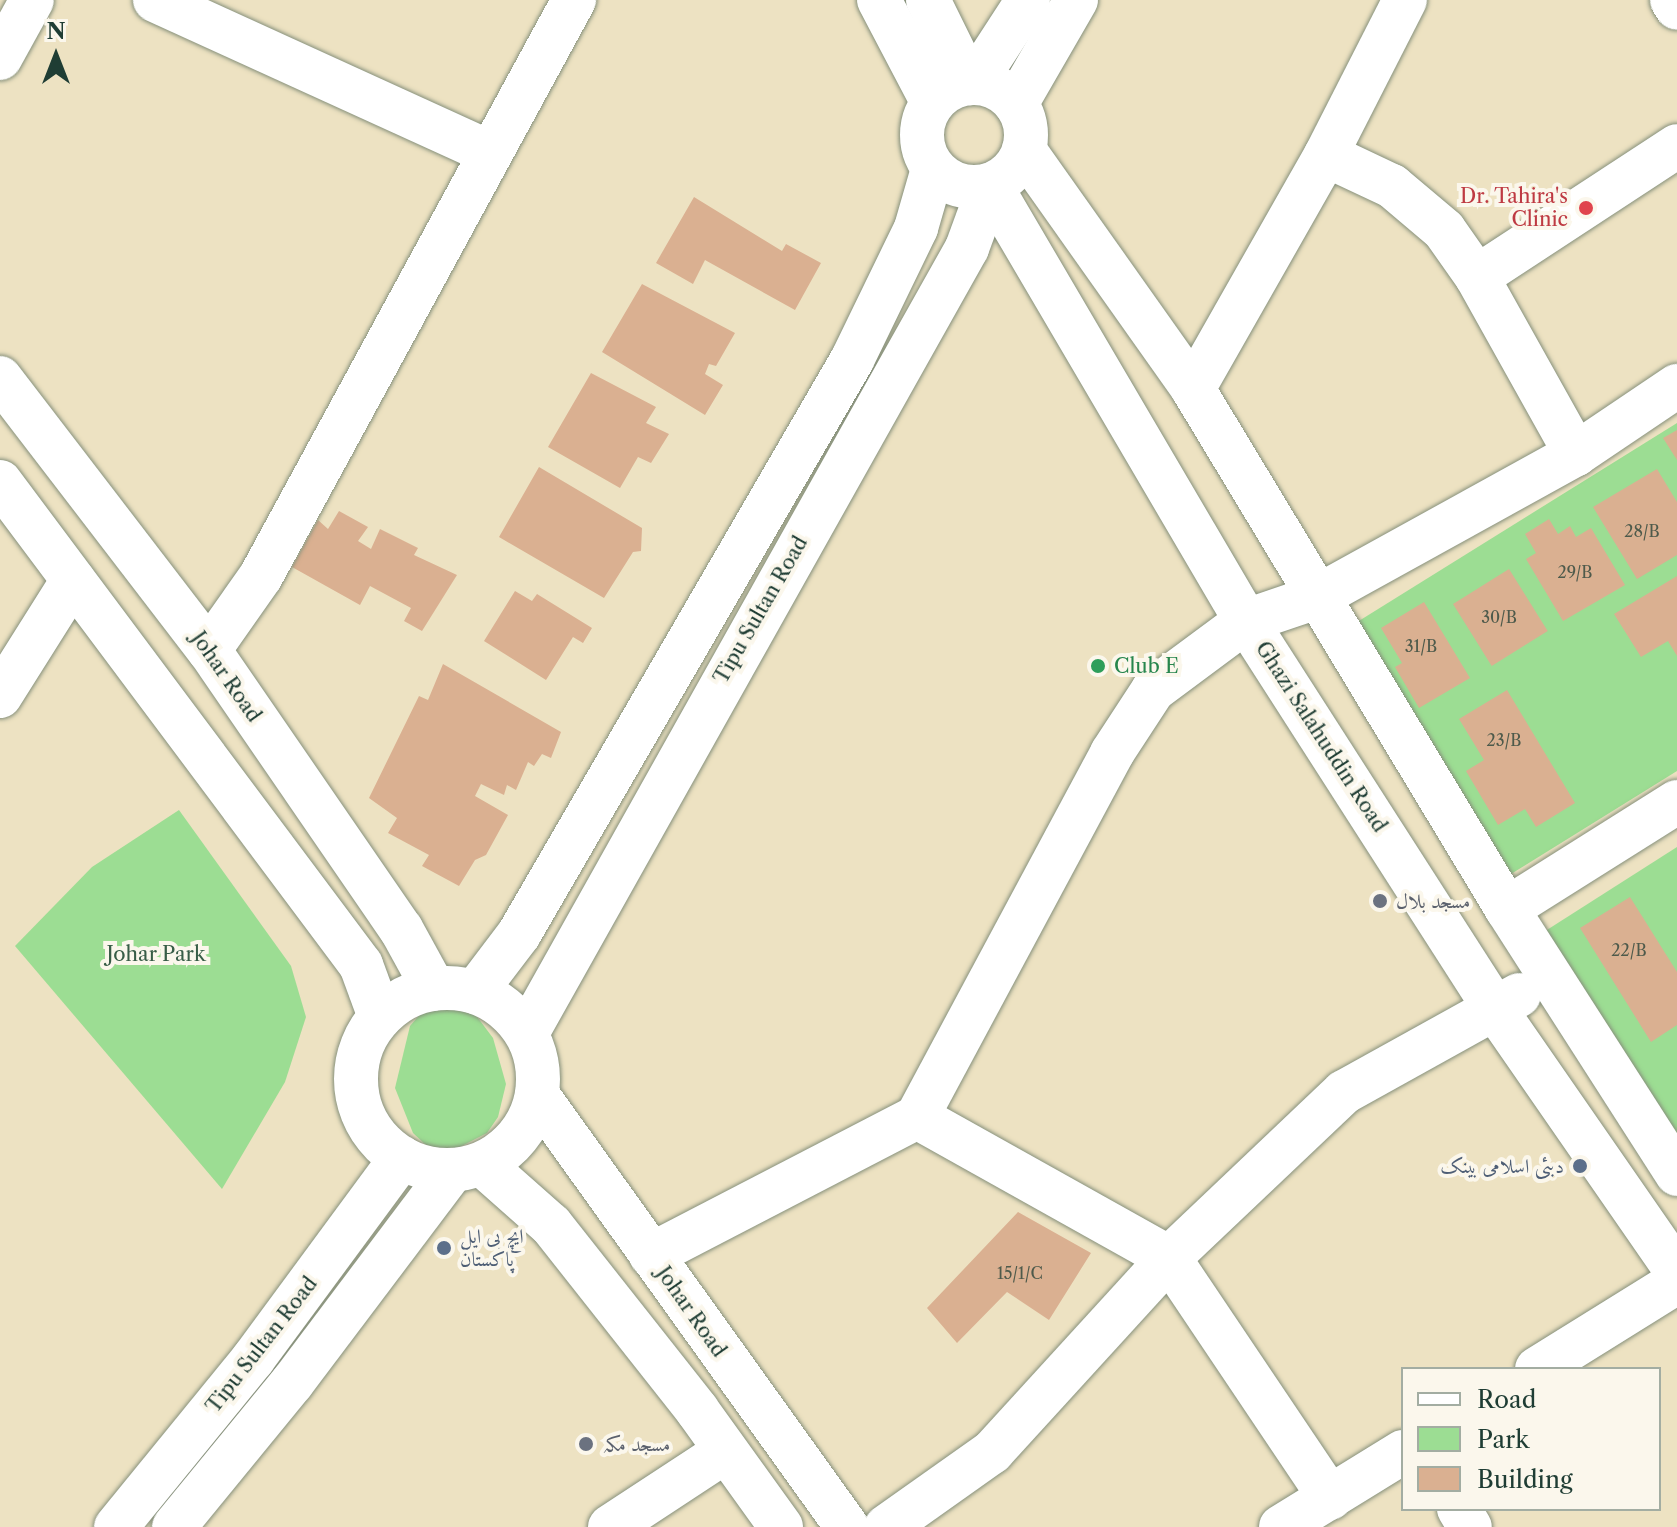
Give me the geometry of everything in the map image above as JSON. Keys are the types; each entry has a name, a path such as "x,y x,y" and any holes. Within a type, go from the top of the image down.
{"street":[{"path":"0,58 32,0"},
{"path":"155,0 490,153"},
{"path":"209,650 261,576 574,0"},
{"path":"879,0 959,90 1005,93 1016,104 1026,134 1024,150 1011,171 990,185 960,185 933,169 922,143 959,90 1028,0"},
{"path":"928,0 959,90"},
{"path":"1016,104 1076,0"},
{"path":"1193,389 1326,155 1405,0"},
{"path":"1672,0 1677,8"},
{"path":"1477,277 1677,146"},
{"path":"1024,150 1193,389 1507,909 1677,1174"},
{"path":"1326,155 1392,186 1444,230 1477,277 1576,454"},
{"path":"454,990 519,934 852,360 916,228 933,169"},
{"name":"Ghazi Salahuddin Road","path":"990,185 1246,621 1495,1009 1677,1272"},
{"name":"Tipu Sultan Road","path":"527,1033 967,248 990,185"},
{"name":"Johar Road","path":"0,378 209,650 401,929 454,990"},
{"path":"651,1255 917,1117 1112,753 1153,690 1246,621 1317,597 1576,454 1677,386"},
{"path":"0,482 361,965 380,1017"},
{"path":"0,696 73,580"},
{"path":"1507,909 1677,802"},
{"path":"886,1527 992,1452 1169,1258 1344,1092 1549,977"},
{"path":"174,1527 467,1168 518,1136 538,1096 536,1053 527,1033 504,1008 454,990 404,998 380,1017 364,1039 356,1065 356,1093 379,1141 401,1158 467,1168 551,1225 697,1410 724,1452 781,1527"},
{"name":"Johar Road","path":"538,1096 735,1375 847,1527"},
{"path":"917,1117 1169,1258 1330,1498"},
{"name":"Tipu Sultan Road","path":"116,1527 253,1359 401,1158"},
{"path":"1540,1367 1677,1282"},
{"path":"697,1410 735,1375"},
{"path":"610,1527 724,1452"},
{"path":"1281,1527 1401,1453"}],"green space":[{"path":"1677,423 1677,771 1511,874 1354,624"},
{"name":"Johar Park","path":"179,810 291,966 306,1017 285,1082 222,1189 15,946 92,867"},
{"path":"1677,847 1677,1163 1539,935"},
{"path":"443,1001 472,1010 493,1038 506,1084 498,1117 487,1133 454,1150 428,1147 413,1133 395,1088 410,1026 422,1012"}],"building":[{"path":"694,197 782,251 786,244 821,263 795,310 705,260 693,284 656,263"},
{"path":"642,284 735,333 716,366 709,364 705,374 723,385 705,415 602,352"},
{"path":"591,373 656,407 646,423 669,434 651,463 638,457 620,488 548,447"},
{"path":"1677,430 1677,460 1663,438"},
{"path":"539,467 642,528 641,551 633,552 604,598 499,537"},
{"path":"1657,469 1677,502 1677,555 1637,579 1593,507"},
{"path":"339,511 368,527 358,541 371,549 380,529 418,548 414,555 457,575 422,631 404,621 411,608 370,586 360,605 292,567 318,520 328,529"},
{"path":"1549,519 1558,534 1570,526 1576,537 1591,528 1625,585 1563,621 1526,559 1536,553 1525,534"},
{"path":"1509,569 1548,631 1492,666 1453,604"},
{"path":"1677,576 1677,656 1668,641 1641,657 1614,614"},
{"path":"515,591 532,601 537,594 592,628 583,643 573,637 546,680 484,641"},
{"path":"1424,602 1470,678 1419,708 1395,667 1402,663 1381,628"},
{"path":"443,664 561,732 551,758 542,754 534,766 528,762 516,790 507,785 504,795 481,784 475,796 508,815 486,855 475,860 459,886 422,866 429,855 388,833 397,818 369,798 419,696 428,700"},
{"path":"1507,690 1575,803 1536,827 1525,809 1498,825 1466,771 1484,760 1459,719"},
{"path":"1630,897 1677,972 1677,1025 1651,1042 1580,928"},
{"path":"1018,1212 1091,1253 1049,1320 1007,1292 957,1343 927,1308"}],"place":[{"name":"Dr. Tahira's Clinic","path":"1586,208"},
{"name":"Club E","path":"1098,666"},
{"name":"مسجد بلال","path":"1380,901"},
{"name":"دبئی اسلامی بینک","path":"1580,1166"},
{"name":"ایچ بی ایل پاکستان","path":"444,1248"},
{"name":"مسجد مکہ","path":"586,1444"}]}
